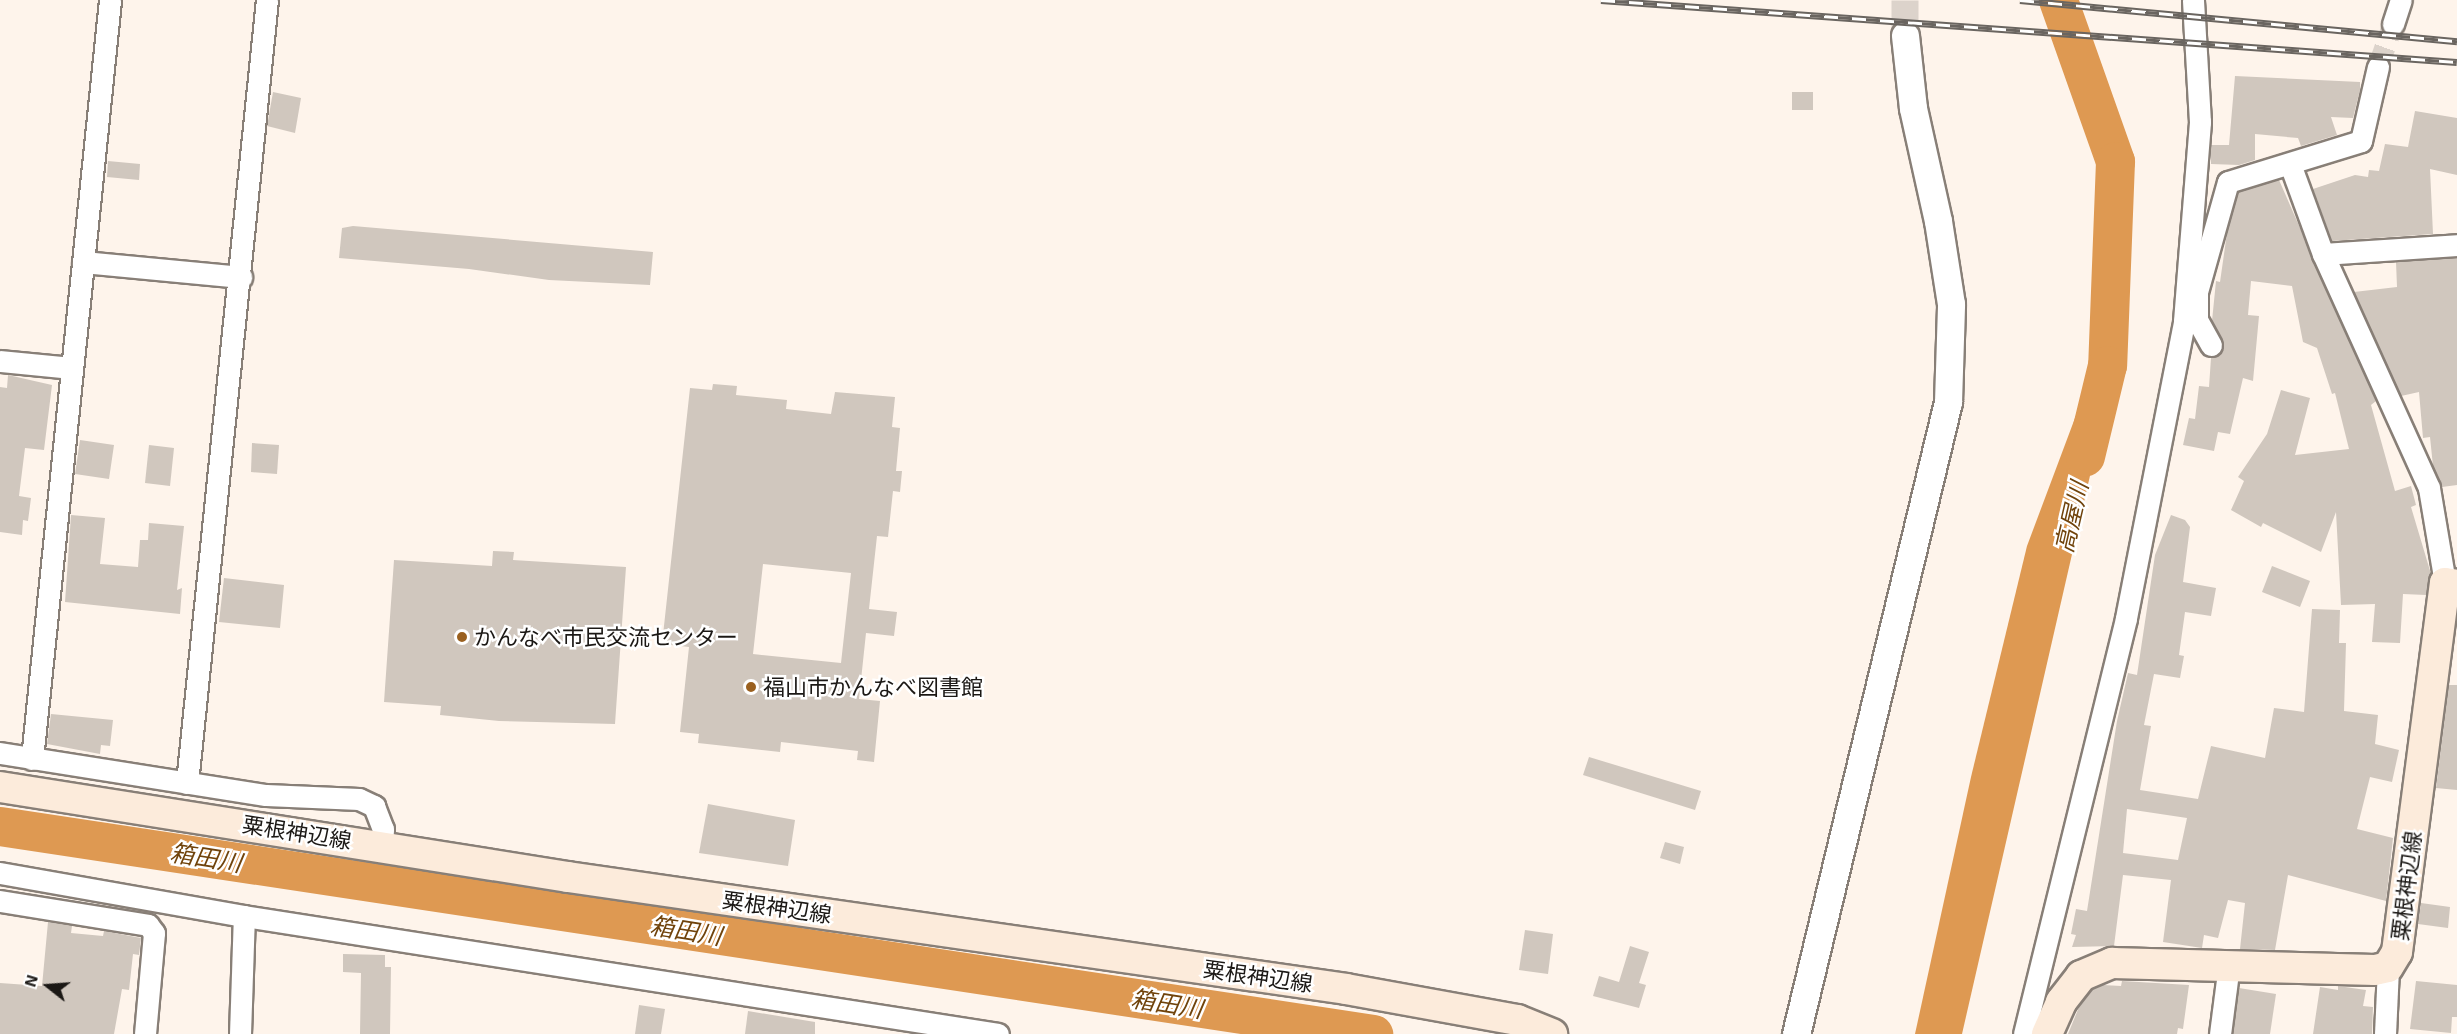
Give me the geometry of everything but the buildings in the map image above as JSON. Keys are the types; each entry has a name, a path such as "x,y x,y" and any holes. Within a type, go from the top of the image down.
{"main road":[{"name":"粟根神辺線","path":"2047,1034 2061,1002 2081,976 2112,963 2375,970 2388,967 2397,952 2451,584"},
{"name":"粟根神辺線","path":"0,787 381,845 568,877 1346,989 1517,1020 1552,1034"}],"street":[{"path":"32,759 110,0"},
{"path":"188,783 241,277 267,0"},
{"path":"2024,1034 2126,618 2184,321 2200,122 2193,0"},
{"path":"2393,24 2401,0"},
{"path":"1796,1034 1948,402 1951,304 1938,221 1913,108 1905,35"},
{"path":"2211,345 2198,320 2197,292 2228,182 2361,141 2378,67"},
{"path":"2290,164 2323,254 2429,488 2451,584"},
{"path":"2323,254 2457,245"},
{"path":"83,262 241,277"},
{"path":"0,361 72,368"},
{"path":"0,753 266,795 359,799 374,806 383,829 381,845"},
{"path":"0,873 244,916 998,1034"},
{"path":"0,901 148,925 154,933 145,1034"},
{"path":"240,1034 244,916"},
{"path":"2220,1034 2229,965"},
{"path":"2385,1034 2388,967"}],"water":[{"path":"2081,402 2106,406 1962,1034 1915,1034 1971,777 2027,546"}],"waterway":[{"name":"高屋川","path":"2058,0 2115,161 2107,365 2085,456"},
{"name":"箱田川","path":"0,826 1373,1034"}],"tunnel":[{"path":"1905,0 1905,35"},
{"path":"2378,67 2393,24"}],"railway":[{"path":"1601,0 2457,62"},
{"path":"2020,0 2457,41"}],"place":[{"name":"かんなべ市民交流センター","path":"462,637"},
{"name":"福山市かんなべ図書館","path":"751,687"}]}
